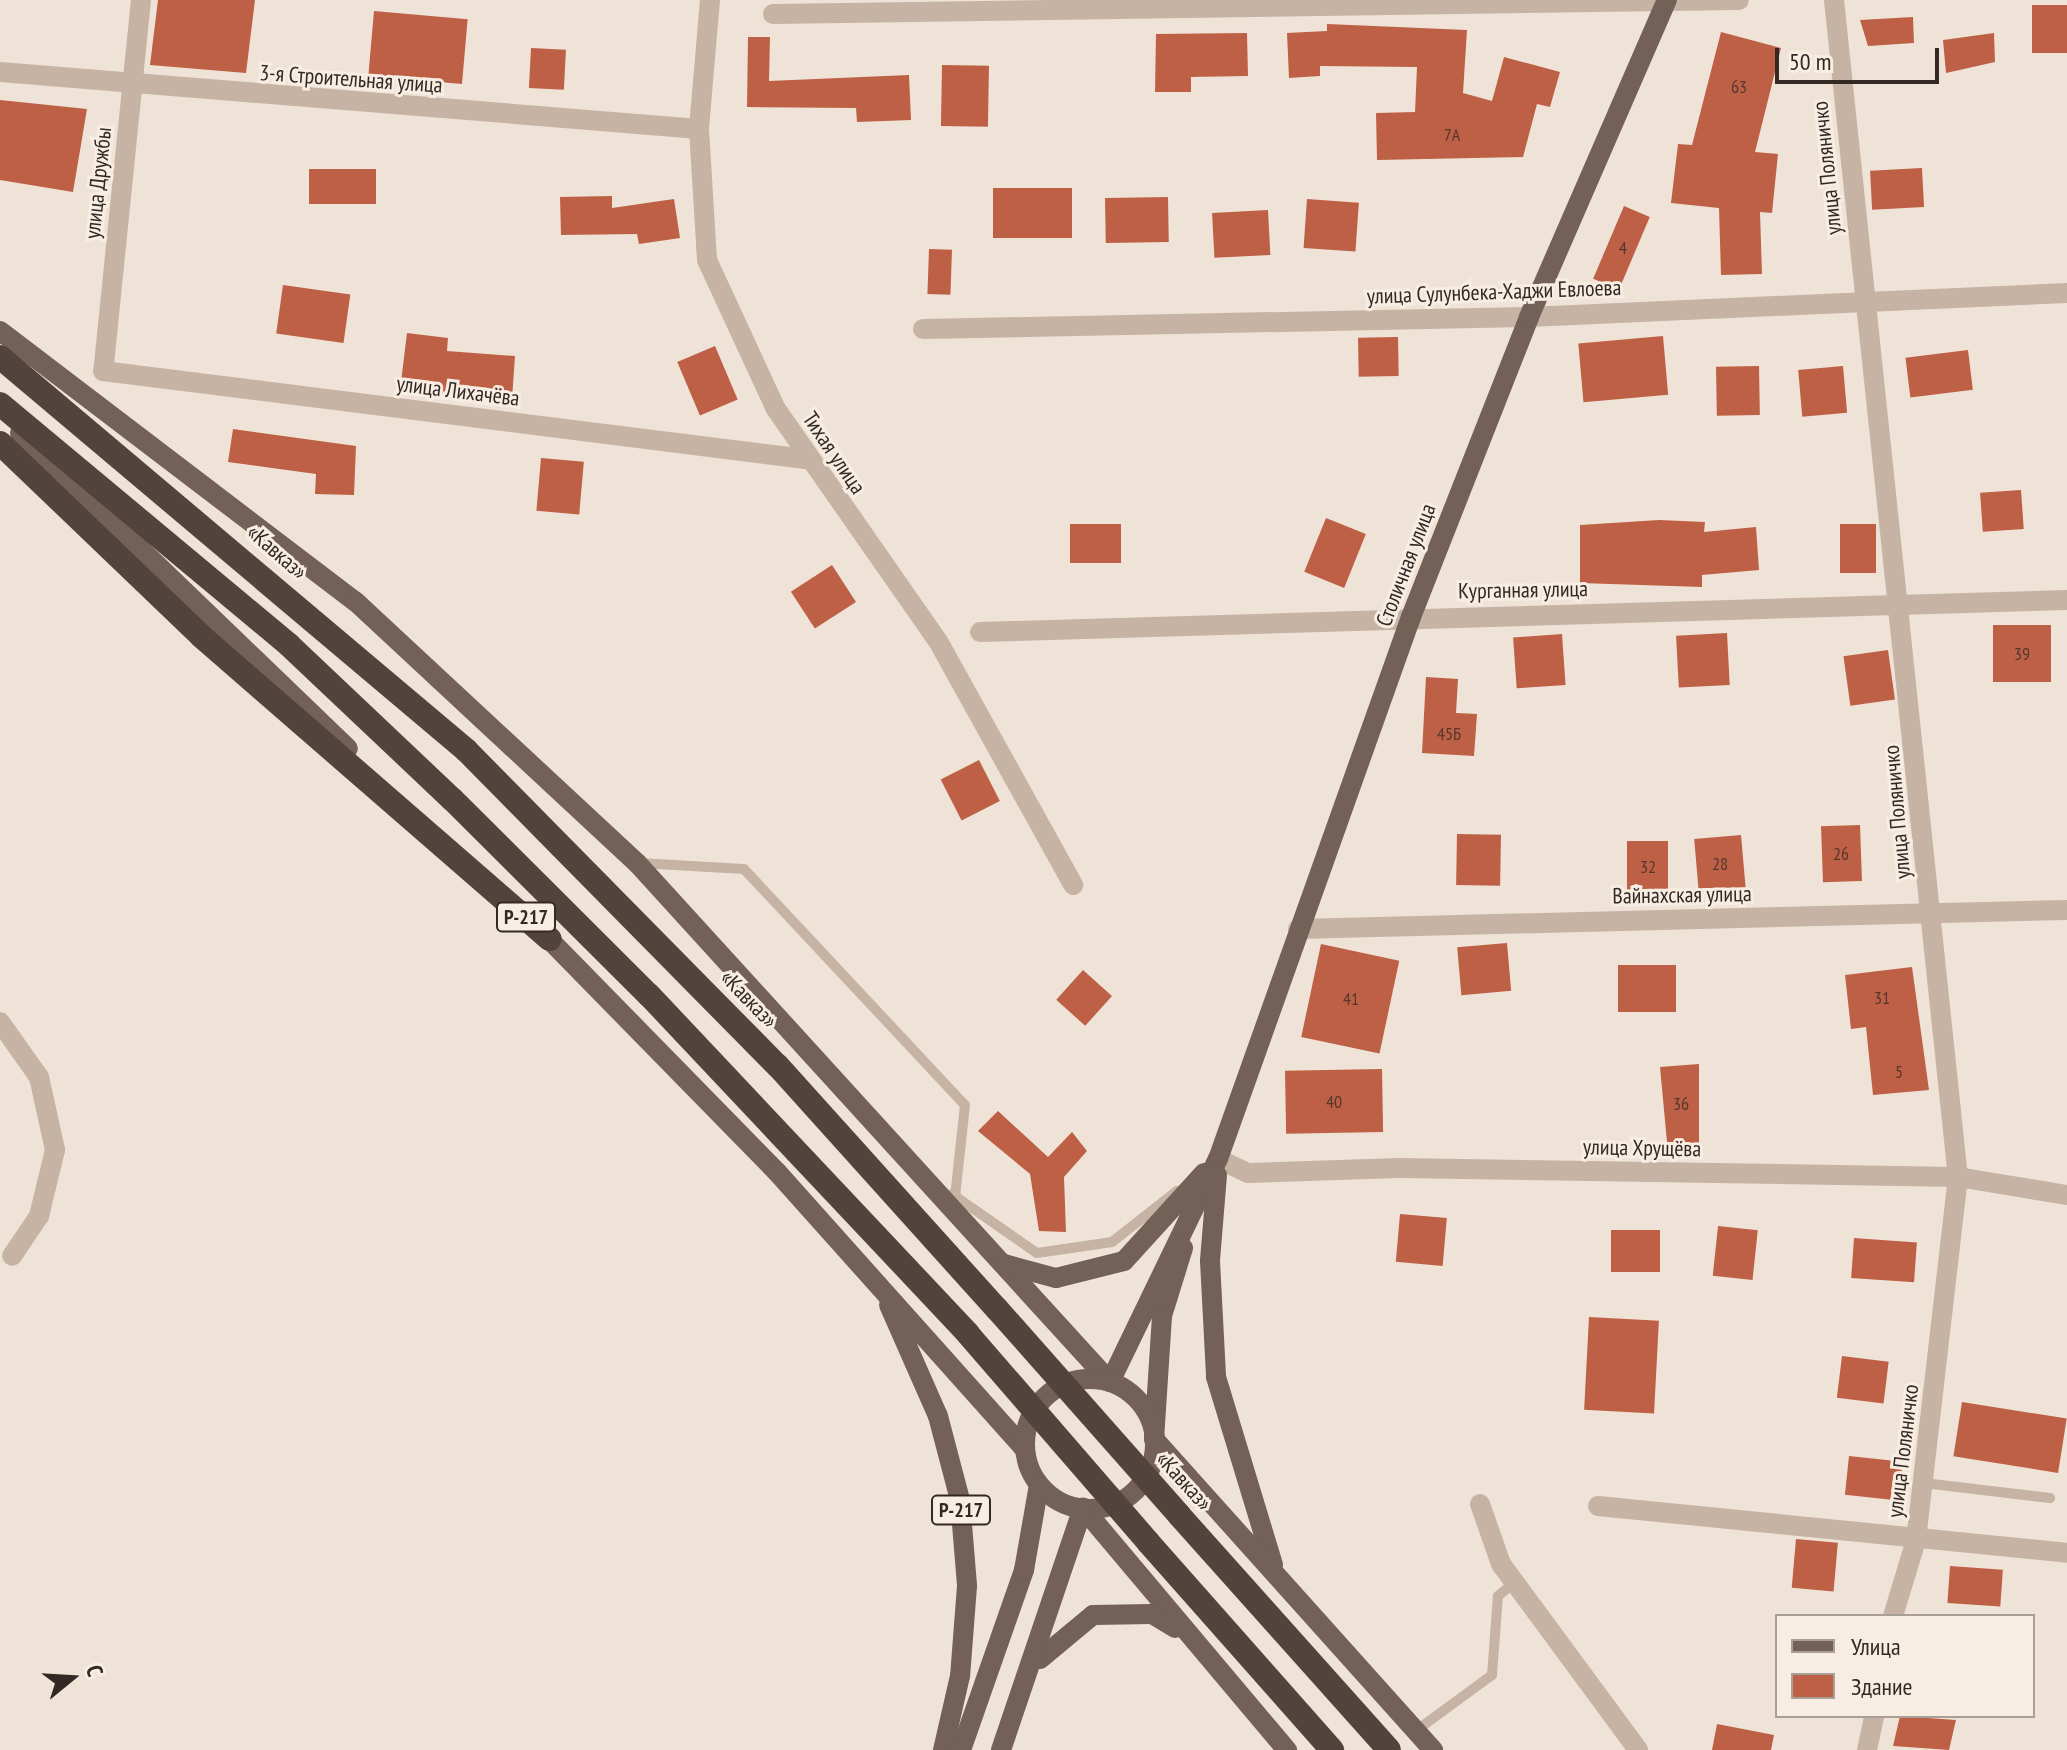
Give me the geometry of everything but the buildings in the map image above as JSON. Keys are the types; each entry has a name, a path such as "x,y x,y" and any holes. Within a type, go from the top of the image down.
{"highway":[{"name":"«Кавказ»","path":"0,357 103,437 466,750 767,1055 1389,1750"},
{"name":"Р-217","path":"0,404 289,645 442,789 649,995 968,1334 1332,1750"},
{"path":"0,443 201,636 550,939"}],"main road":[{"name":"Столичная улица","path":"1218,1159 1411,617 1529,317 1665,3"},
{"path":"0,331 355,601 637,863 953,1204 997,1260 1110,1382 1140,1404 1154,1439 1433,1750"},
{"name":"Р-217","path":"0,413 550,939 879,1284 1025,1449"},
{"path":"997,1260 1056,1278 1124,1261 1218,1159"},
{"path":"1110,1382 1218,1159"},
{"path":"1218,1159 1210,1261 1216,1377 1277,1577"},
{"path":"1083,1508 1120,1501 1139,1485 1154,1439 1162,1316 1200,1198"},
{"name":"Р-217","path":"879,1284 938,1416 960,1500 967,1586 960,1676 943,1750"},
{"path":"961,1750 1013,1601 1039,1485 1025,1449 1028,1424 1050,1393 1085,1379 1110,1382"},
{"path":"1039,1485 1083,1508 1287,1750"},
{"path":"1001,1750 1034,1665 1083,1508"},
{"path":"1034,1665 1066,1632 1120,1610 1152,1614 1192,1638"}],"street":[{"name":"улица Дружбы","path":"103,371 141,0"},
{"name":"Тихая улица","path":"710,0 699,129 707,260 806,459 938,641 1073,885"},
{"path":"773,14 1739,0"},
{"name":"улица Поляничко","path":"1834,0 1865,302 1903,605 1930,912 1958,1177 1916,1540 1894,1614"},
{"name":"3-я Строительная улица","path":"0,72 132,87 699,129"},
{"name":"улица Сулунбека-Хаджи Евлоева","path":"923,329 1529,317 2067,293"},
{"name":"улица Лихачёва","path":"103,371 806,459"},
{"name":"Курганная улица","path":"980,632 2067,600"},
{"name":"Вайнахская улица","path":"1298,929 2067,910"},
{"path":"0,1022 39,1077 55,1150 39,1216 12,1256"},
{"name":"улица Хрущёва","path":"1218,1159 1248,1173 1399,1168 1958,1177 2067,1195"},
{"path":"1480,1504 1515,1582 1638,1750"},
{"path":"1598,1506 2067,1553"},
{"path":"1867,1750 1874,1718"}],"lane":[{"path":"637,863 744,869 965,1105 953,1204 1037,1253 1090,1248 1112,1242 1218,1159"},
{"path":"1924,1483 2050,1498"},
{"path":"1417,1730 1492,1675 1498,1596 1515,1582"}]}
